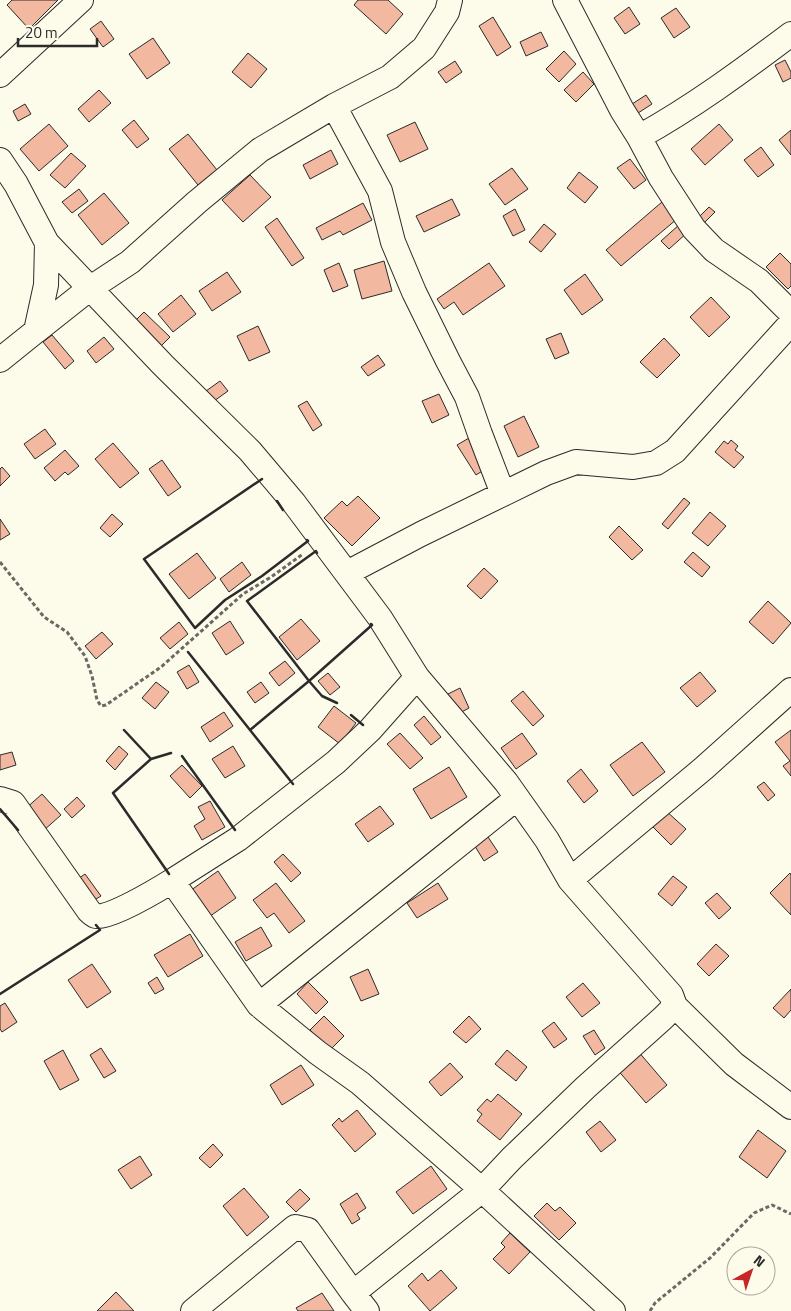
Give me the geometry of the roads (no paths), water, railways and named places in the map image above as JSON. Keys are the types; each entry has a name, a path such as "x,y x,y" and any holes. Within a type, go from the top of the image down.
{"street":[{"path":"0,75 80,0"},
{"path":"565,0 622,110 661,178 694,229 714,250 759,280 791,313"},
{"path":"0,360 90,289 130,262 197,202 260,150 334,106 390,77 424,48 455,4"},
{"path":"639,137 705,97 791,34"},
{"path":"334,106 380,191 393,242 414,292 467,397 503,494"},
{"path":"0,160 16,184 47,243 163,365 250,451 294,503 380,618 417,677 506,782 547,840 570,880 671,995 675,1006 734,1064 791,1107"},
{"path":"36,331 46,285 47,243"},
{"path":"347,573 421,534 546,473 576,462 633,467 656,463 675,451 791,323"},
{"path":"0,799 13,803 89,911 96,916 104,916 136,902 238,839 336,762 370,730 417,677"},
{"path":"570,880 697,774 791,690"},
{"path":"259,1006 517,798"},
{"path":"172,881 259,1006 360,1083 482,1190 613,1311"},
{"path":"193,1311 295,1227 308,1230 360,1302 482,1190 526,1145 675,1006"}]}
